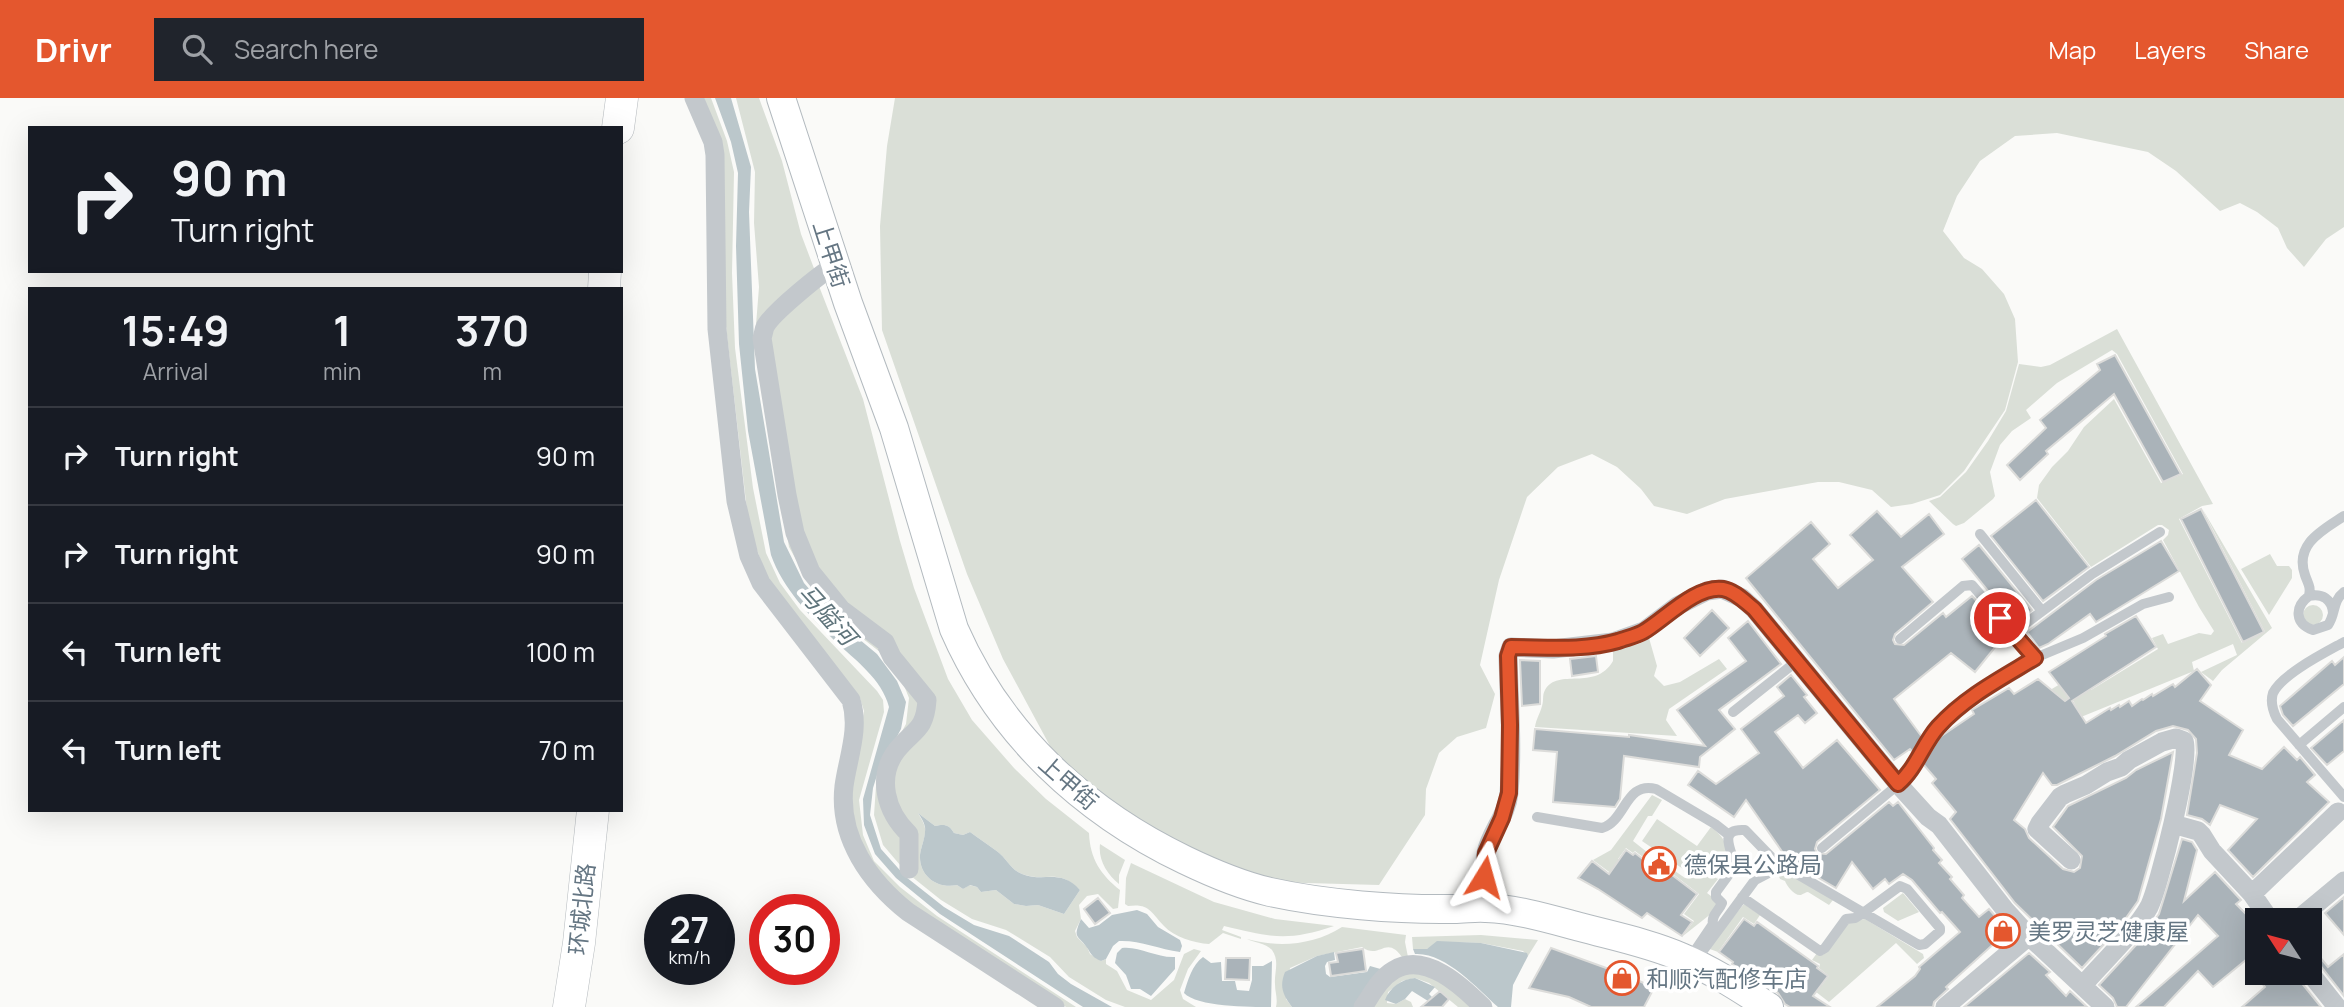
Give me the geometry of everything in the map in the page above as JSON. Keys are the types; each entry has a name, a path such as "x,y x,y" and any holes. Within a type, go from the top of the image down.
{"main road":[{"path":"608,126 612,98"},
{"path":"618,126 622,98"},
{"name":"环城北路","path":"569,1007 579,943 593,812"},
{"name":"环城北路","path":"580,1007 602,812"}],"street":[{"path":"694,98 713,142 715,155 716,309 727,428 740,518 749,556 761,583 851,700 854,726 844,804 846,822 855,849 877,884 908,912 1055,1007"},
{"name":"上甲街","path":"771,98 831,267 894,428 939,581 963,648 1001,712 1065,783 1132,833 1241,884 1296,897 1422,909 1487,908 1557,921 1643,944 1692,962 1769,1007"},
{"name":"上甲街","path":"781,98 831,267 839,307 886,430 946,632 959,662 993,718 1013,743 1075,803 1127,842 1168,864 1237,893 1292,906 1376,918 1455,922 1486,920 1576,935 1676,967 1745,1007"},
{"path":"831,267 771,319 764,327 762,338 787,495 795,533 810,572 841,609 885,642 892,657 927,700 924,722 896,752 885,780 886,796 891,810 909,834 909,869"},
{"path":"1487,908 1484,877 1486,853 1502,818 1509,793 1508,656 1511,647 1553,649 1614,642 1644,631 1676,606 1707,592 1722,589 1742,598 1754,609 1898,784 1928,817 1939,825 1975,874 2029,936 2105,1007"},
{"path":"2071,860 2038,829 2040,822 2060,797 2162,742 2176,738 2184,741 2187,750 2173,824 2149,906 2083,985"},
{"path":"2252,894 2341,805"},
{"path":"2173,824 2198,831 2262,908"},
{"path":"2311,908 2344,881"},
{"path":"1945,1007 2029,936"},
{"path":"1363,1007 1387,975 1404,965 1413,964 1439,972 1483,1007"},
{"path":"2316,985 2326,1003"}],"lane":[{"path":"2309,596 2311,588 2304,574 2308,543 2316,534 2341,520"},
{"path":"2013,633 2092,574 2160,532"},
{"path":"1980,534 2042,611"},
{"path":"1900,639 1968,584 1975,587 2035,658"},
{"path":"2333,613 2333,608 2326,598 2319,595 2309,596 2302,601 2298,611 2300,620 2307,628 2324,628 2331,621 2333,613 2336,600 2344,592"},
{"path":"1822,848 1906,778 1926,743 1949,715 1965,702 2035,658 2082,638 2143,604 2169,597"},
{"path":"2341,805 2340,785 2299,745 2273,711 2273,694 2287,677 2344,642"},
{"path":"1733,712 1797,661"},
{"path":"2299,745 2344,707"},
{"path":"1537,817 1602,828 1616,820 1628,798 1643,787 1649,787 1715,824 1729,835"},
{"path":"1729,835 1745,830 1775,861 1776,869"},
{"path":"1692,962 1696,947 1713,924 1713,918 1722,903 1716,897 1716,892 1735,866 1728,844 1729,835"},
{"path":"1692,962 1755,880 1785,867 1863,913 1919,945 1925,944 1940,931 1904,886 1900,886 1863,913 1843,922 1820,951 1742,897"}],"shaded area":[{"path":"700,98 711,98 727,141 734,172 732,273 735,348 753,488 766,553 780,583 800,610 883,700 884,712 859,800 863,835 874,861 900,887 937,916 1076,1007 1066,1007 897,896 854,835 851,790 864,711 860,698 770,586 749,528"},
{"path":"736,98 759,98 782,161 801,234 815,271 814,276 768,319 759,336 792,532 807,570 817,586 838,609 882,643 889,657 919,692 924,703 920,723 892,755 882,780 887,808 905,833 906,870 911,871 911,834 891,806 887,780 897,755 926,724 930,702 923,689 894,656 885,638 842,608 812,569 797,533 765,344 767,326 817,281 863,399 914,588 948,679 972,720 1014,768 1046,799 1089,833 1098,866 1120,890 1118,908 1113,909 1098,894 1087,896 1079,905 1081,919 1075,931 1077,937 1090,954 1101,961 1106,959 1106,964 1117,971 1127,990 1151,1000 1174,980 1184,954 1194,949 1201,951 1188,969 1180,990 1183,999 1196,1007 1125,1007 1106,1000 1069,977 1050,957 1016,936 972,919 941,900 906,872 883,845 874,815 876,786 884,764 906,724 909,698 903,683 880,652 844,624 809,583 789,547 758,359 756,325 759,287 754,223 755,172","holes":["918,813 935,826 946,825 954,833 963,835 970,832 1022,874 1058,877 1080,890 1064,914 1038,905 1014,904 996,890 981,892 977,887 969,885 963,889 957,885 936,883 926,875 920,862 925,828"]},
{"path":"895,98 2344,98 2344,227 2326,239 2304,267 2287,248 2278,228 2257,212 2240,203 2220,211 2176,171 2148,152 2057,133 2015,136 1980,161 1957,196 1943,231 1964,258 1982,269 2004,294 2015,319 2018,362 2005,410 1964,471 1940,495 1891,507 1872,490 1839,482 1818,482 1725,499 1687,514 1654,506 1641,489 1617,467 1592,454 1558,467 1527,497 1499,580 1480,665 1495,694 1486,728 1457,737 1439,753 1426,789 1425,815 1379,885 1268,882 1218,864 1119,811 1057,759 1003,659 967,574 882,330 880,226 887,146"},
{"path":"2117,329 2213,504 2202,506 2179,519 2242,643 2265,632 2202,508 2272,628 2222,670 2213,681 2201,672 2237,655 2233,644 2192,662 2194,671 2081,717 2072,698 1981,731 2077,674 2091,690 2158,649 2152,638 2163,634 2168,644 2199,633 2211,635 2214,631 2163,540 2169,530 2158,525 2091,567 2037,498 2039,485 2052,467 2068,451 2084,427 2114,399 2161,483 2183,474 2117,354 2112,350 2057,383 2026,410 2031,418 2012,431 2000,445 1990,472 1995,496 1964,523 1956,526 1929,501 1940,497 1966,472 1988,441 2006,411 2019,364 2041,367 2050,365"},
{"path":"2270,554 2277,566 2289,566 2292,578 2269,615 2241,569"},
{"path":"2309,605 2317,605 2323,615 2317,625 2309,625 2303,619 2303,611"},
{"path":"1649,638 1657,666 1654,676 1664,686 1680,682 1719,659 1727,669 1669,709 1666,720 1677,736 1535,727 1544,692 1551,683 1597,675 1613,661 1613,652 1606,649 1639,644"},
{"path":"1652,795 1662,800 1652,816 1648,816 1633,841 1652,856 1648,861 1626,848 1618,859 1626,865 1624,883 1593,860 1611,850"},
{"path":"1657,819 1697,846 1711,827 1725,843 1726,853 1720,865 1714,871 1696,858 1686,871 1642,841"},
{"path":"1100,844 1125,860 1119,875 1119,884 1104,866 1100,856"},
{"path":"1662,862 1685,878 1697,867 1718,879 1707,893 1719,902 1712,913 1683,936 1694,921 1684,914 1699,894 1660,864"},
{"path":"1131,863 1214,902 1275,919 1334,926 1303,934 1279,936 1224,926 1222,930 1241,939 1223,933 1209,944 1191,941 1168,930 1145,907 1125,904 1126,878"},
{"path":"1785,871 1833,900 1829,905 1808,892 1796,894 1780,879 1778,874"},
{"path":"1903,893 1919,912 1898,921 1884,912 1883,908"},
{"path":"1744,904 1760,915 1754,924 1743,917 1718,952 1707,948"},
{"path":"1865,919 1923,954 1924,958 1917,964 1896,943 1829,1002 1807,985 1812,978 1822,985 1829,976 1819,968 1820,964 1812,960 1817,953 1823,955 1845,923"},
{"path":"1342,927 1406,935 1408,957 1404,960 1398,952 1388,947 1374,951 1362,947 1317,956 1290,968 1286,999 1292,1007 1276,1007 1274,954 1266,946 1247,939 1296,943 1320,938"},
{"path":"1481,935 1538,940 1528,956 1523,951 1481,943 1444,942 1427,949 1413,949 1412,937"},
{"path":"1403,972 1427,973 1477,1007 1458,1007 1429,983 1415,978 1402,981 1388,992 1387,1003 1396,1004 1405,999 1411,1002 1413,1007 1369,1007 1385,986"}],"water":[{"name":"马隘河","path":"715,98 731,98 751,167 749,212 755,369 784,542 804,583 836,620 877,654 897,681 906,702 901,729 878,772 873,788 870,815 881,849 906,877 944,907 974,925 1009,936 1049,962 1058,974 1071,984 1112,1007 1083,1007 940,914 896,878 875,854 864,825 863,799 889,707 874,679 798,601 771,555 748,431 739,344 736,246 738,173 731,142"},
{"path":"918,813 935,826 946,825 954,833 963,835 970,832 1022,874 1066,879 1080,890 1064,914 1038,905 1014,904 996,890 981,892 970,885 963,889 957,885 936,883 926,875 920,862 925,827"},
{"path":"1137,910 1147,914 1158,927 1180,940 1180,952 1119,941 1106,959 1101,961 1093,956 1077,936 1081,919 1089,928 1099,925 1112,915"},
{"path":"1437,941 1481,943 1527,953 1528,956 1513,985 1511,1007 1498,1007 1449,965 1426,955 1415,954 1413,949 1427,949"},
{"path":"1122,948 1175,957 1175,969 1151,996 1140,989 1131,989 1126,975 1115,963 1117,953"},
{"path":"1334,952 1335,960 1327,962 1325,966 1326,974 1330,977 1367,972 1370,966 1384,970 1356,1007 1292,1007 1283,991 1285,972 1317,956"},
{"path":"1203,957 1211,963 1221,962 1222,981 1235,981 1237,990 1249,991 1252,966 1263,966 1272,961 1271,1007 1211,1004 1184,993 1193,968"},
{"path":"1415,978 1435,987 1429,994 1432,997 1428,1001 1412,991 1396,1004 1385,1000 1397,984"}],"building":[{"path":"2115,355 2181,474 2163,482 2114,394 2046,451 2048,454 2020,480 2007,465 2046,428 2040,420 2100,370 2097,364"},
{"path":"2036,500 2089,567 2043,601 1991,536"},
{"path":"2201,509 2264,632 2243,642 2181,519"},
{"path":"1877,511 1901,537 1929,514 1944,534 1902,567 1933,602 1895,634 1895,644 1904,645 1943,613 1946,617 1972,596 1993,620 1979,631 1997,645 1975,672 1951,653 1894,699 1922,737 1913,752 1910,749 1894,760 1746,578 1811,522 1830,544 1813,559 1838,588 1873,560 1850,535"},
{"path":"2161,541 2179,571 2096,622 2090,614 2039,648 2027,632 2096,580"},
{"path":"1979,545 2032,610 2014,623 1962,559"},
{"path":"1712,610 1729,628 1700,656 1684,638"},
{"path":"2136,616 2156,647 2072,701 2086,723 2110,708 2120,707 2129,701 2132,706 2173,684 2175,687 2197,669 2211,685 2200,701 2243,730 2229,755 2262,769 2284,747 2297,760 2300,757 2315,775 2307,782 2329,802 2253,877 2228,850 2257,819 2220,805 2210,825 2202,819 2187,815 2197,753 2196,739 2188,730 2173,726 2156,731 2115,756 2057,785 2052,785 2043,773 2014,820 2025,829 2029,838 2063,869 2074,872 2080,868 2082,856 2053,827 2068,806 2173,752 2161,819 2138,901 2118,929 2082,968 2015,903 1950,819 1956,812 1932,783 1936,779 1923,764 1940,737 1974,714 1972,710 2009,688 2014,694 2038,679 2065,701 2069,698 2049,672"},
{"path":"1748,621 1781,664 1719,710 1735,729 1700,757 1699,767 1624,756 1620,799 1615,807 1553,802 1557,752 1533,750 1535,729 1629,735 1705,746 1677,710 1746,661 1728,638"},
{"path":"1596,656 1598,672 1572,676 1570,659"},
{"path":"2344,657 2344,684 2293,726 2283,715 2280,706 2332,661 2335,665"},
{"path":"1520,660 1540,661 1540,704 1522,706"},
{"path":"1791,675 1817,713 1805,723 1798,715 1775,732 1803,768 1837,740 1880,790 1817,842 1817,853 1826,854 1889,802 1893,806 1898,802 1942,860 1939,863 1964,895 1962,898 1979,917 1989,909 2008,931 1946,987 1948,989 1934,1002 1933,1007 1877,1007 1915,976 1919,967 1960,932 1912,880 1903,874 1889,884 1885,879 1873,889 1852,862 1836,888 1788,860 1746,800 1734,817 1688,785 1698,771 1716,784 1759,753 1741,729 1784,696 1777,687"},
{"path":"2344,720 2344,751 2327,765 2311,748"},
{"path":"2182,839 2192,842 2197,850 2184,901 2215,872 2241,900 2236,904 2245,913 2245,961 2213,987 2198,971 2164,1007 2136,1007 2218,936 2198,915 2126,1007 2117,1007 2113,998 2099,985 2136,945 2159,914"},
{"path":"1626,850 1633,855 1635,853 1656,869 1659,865 1697,894 1681,915 1692,922 1682,936 1647,913 1642,918 1578,878 1592,861 1609,874"},
{"path":"2344,897 2344,935 2325,913"},
{"path":"1098,898 1110,913 1095,924 1084,909"},
{"path":"1744,919 1754,926 1757,922 1828,976 1813,996 1830,1007 1790,1007 1778,993 1732,964 1733,962 1719,952"},
{"path":"1551,948 1654,988 1644,1007 1591,1007 1569,997 1529,988"},
{"path":"1363,949 1366,971 1331,976 1329,963 1338,962 1336,953"},
{"path":"2029,953 2050,972 2046,975 2066,996 2070,991 2087,1007 1964,1007"},
{"path":"2344,954 2344,996 2322,968 2322,960 2328,967"},
{"path":"1226,958 1250,958 1249,980 1225,979"},
{"path":"2263,985 2303,985 2321,1007 2242,1007 2265,987"},
{"path":"1440,991 1449,999 1442,1007 1421,1007"}],"place":[{"name":"德保县公路局","path":"1659,864"},
{"name":"美罗灵芝健康屋","path":"2003,931"},
{"name":"和顺汽配修车店","path":"1622,978"}],"route":[{"path":"1484,877 1489,842 1502,818 1509,793 1508,656 1511,647 1553,649 1614,642 1644,631 1676,606 1707,592 1722,589 1742,598 1754,609 1898,784 1906,778 1926,743 1949,715 2035,658 2000,618"}]}
